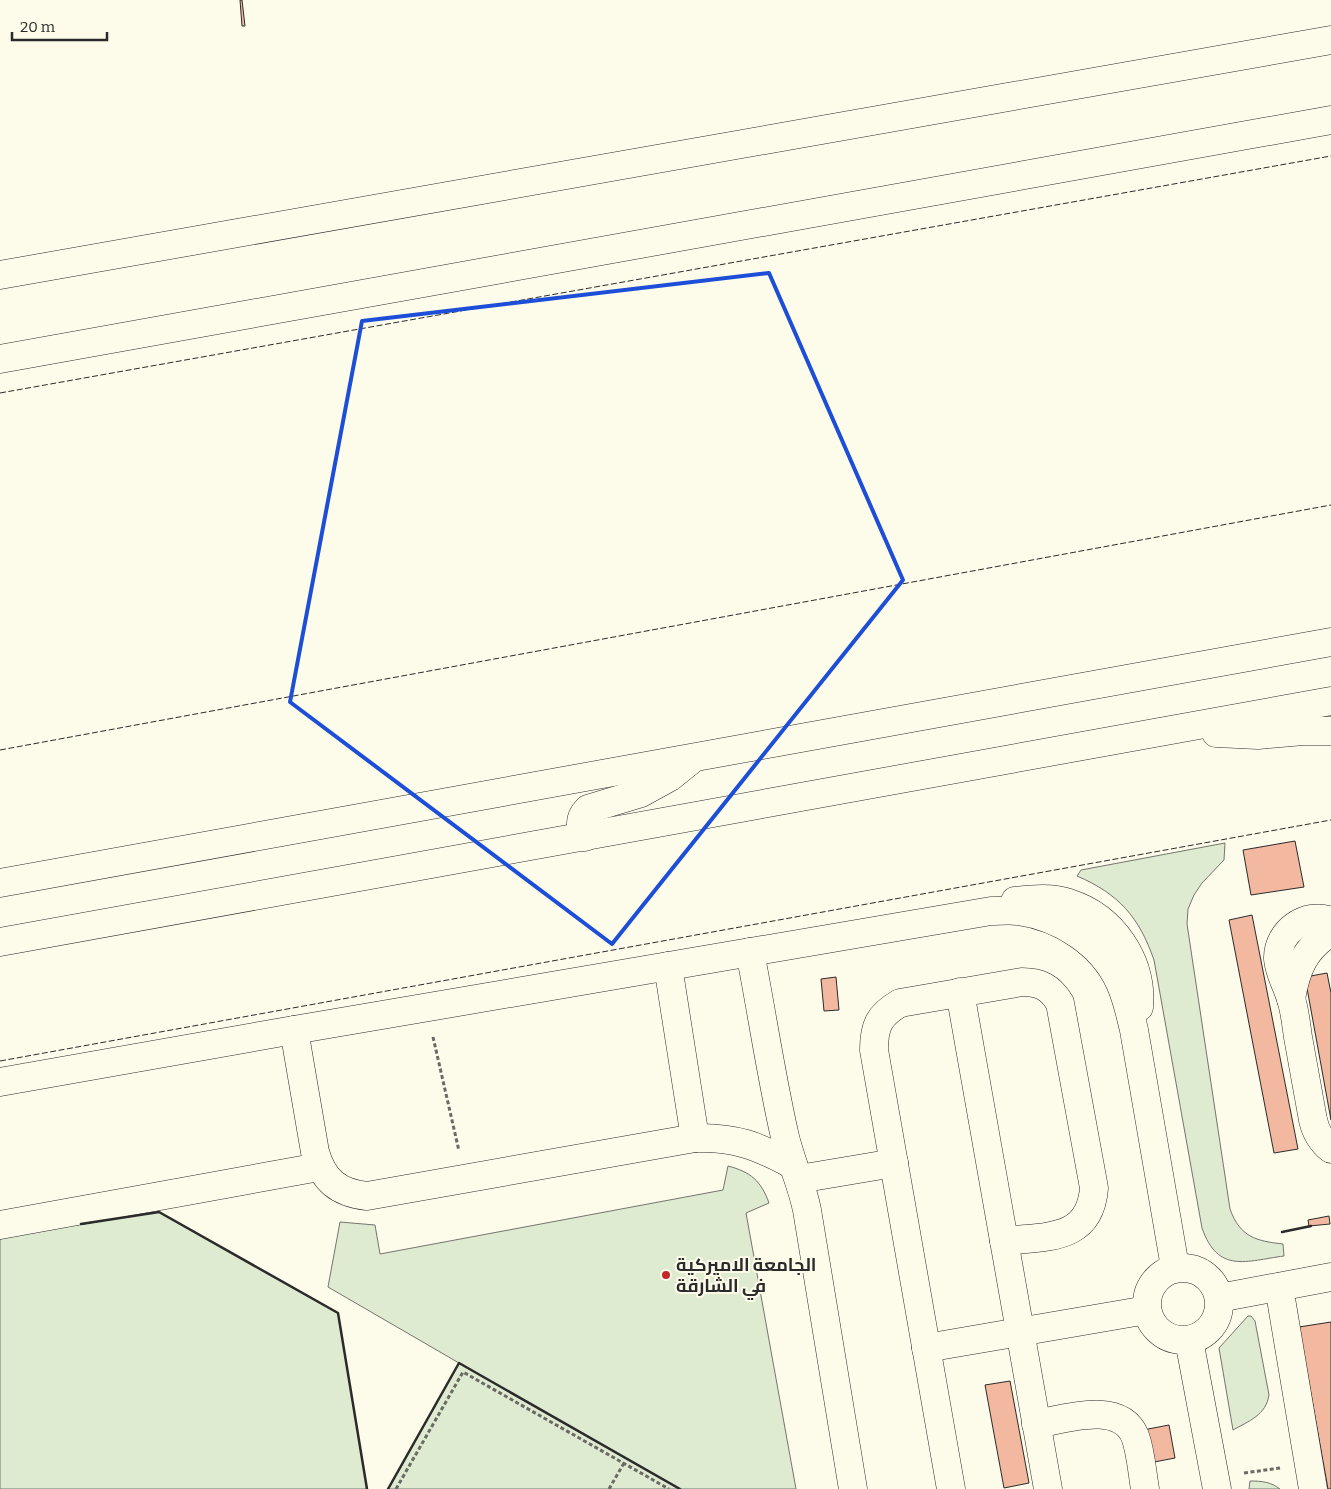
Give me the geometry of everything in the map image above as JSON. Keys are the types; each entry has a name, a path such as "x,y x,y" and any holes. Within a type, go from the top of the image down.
{"street":[{"path":"0,275 1331,40"},
{"path":"0,359 1331,120"},
{"path":"0,883 1331,642"},
{"path":"0,942 1331,701"},
{"path":"1190,727 1212,733 1235,735 1318,730 1331,731"},
{"path":"585,837 581,830 580,822 582,814 588,809 641,793 656,786 695,758"},
{"path":"0,1082 991,911 1016,911 1042,916 1066,926 1087,940 1105,959 1119,981 1129,1005 1134,1030 1175,1267"},
{"path":"1331,921 1313,918 1299,922 1288,931 1280,943 1278,958 1291,999 1316,1132 1323,1143 1331,1149"},
{"path":"1291,999 1294,980 1300,963 1312,947 1331,932"},
{"path":"750,952 785,1134 807,1210 852,1489"},
{"path":"668,966 695,1138"},
{"path":"951,1489 874,1050 874,1035 879,1021 888,1010 900,1003 1022,982 1034,982 1045,985 1054,993 1060,1003 1094,1188 1093,1201 1088,1213 1080,1224 1069,1231 1004,1241"},
{"path":"960,992 1048,1489"},
{"path":"294,1030 314,1152 319,1167 334,1185 350,1193 367,1196 695,1138 739,1141 760,1148 796,1172 894,1163"},
{"path":"0,1225 319,1167"},
{"path":"1175,1267 1194,1269 1206,1275 1214,1285 1219,1298 1218,1312 1213,1325 1202,1334 1189,1340 1167,1337 1157,1330 1147,1310 1147,1298 1151,1286 1159,1276 1175,1267"},
{"path":"1219,1298 1331,1277"},
{"path":"1279,1287 1313,1489"},
{"path":"926,1348 1147,1310"},
{"path":"1189,1340 1217,1489"},
{"path":"1036,1424 1097,1414 1108,1414 1119,1418 1128,1425 1135,1435 1145,1489"}],"path":[{"path":"426,1007 465,1179"},
{"path":"396,1489 463,1372 669,1489"},
{"path":"609,1489 624,1463"}],"highlighted area":[{"path":"769,273 903,580 612,944 290,702 362,321"}],"green space":[{"path":"1225,843 1224,860 1202,883 1194,895 1188,909 1187,924 1230,1209 1239,1226 1250,1236 1283,1244 1284,1256 1246,1261 1235,1261 1225,1258 1216,1252 1209,1243 1202,1228 1154,960 1142,931 1116,899 1092,883 1077,876 1081,870"},
{"path":"728,1166 743,1171 754,1178 759,1183 769,1203 746,1213 796,1489 388,1489 459,1363 328,1287 340,1222 375,1225 380,1254 723,1190"},
{"path":"159,1212 338,1313 367,1489 0,1489 0,1237"},
{"path":"1248,1316 1251,1316 1255,1321 1269,1395 1264,1408 1256,1417 1233,1430 1219,1348"},
{"path":"1250,1481 1266,1482 1280,1489 1249,1489"}],"building":[{"path":"240,0 242,0 245,26 242,26"},
{"path":"1295,841 1304,887 1251,895 1243,850"},
{"path":"1252,915 1298,1149 1274,1153 1229,920"},
{"path":"1327,973 1331,993 1331,1120 1305,977"},
{"path":"836,977 839,1010 824,1011 821,979"},
{"path":"1329,1216 1330,1224 1309,1226 1308,1220"},
{"path":"1331,1322 1331,1489 1328,1489 1299,1327"},
{"path":"1010,1381 1029,1483 1004,1488 985,1385"},
{"path":"1169,1425 1175,1458 1149,1463 1143,1430"}],"fence":[{"path":"0,393 1331,156"},
{"path":"0,750 1331,505"},
{"path":"0,1061 1331,820"}],"wall":[{"path":"81,1224 159,1212 338,1313 367,1489"},
{"path":"1282,1232 1311,1226"},
{"path":"388,1489 459,1363 680,1489"}],"place":[{"name":"الجامعة الاميركية في الشارقة","path":"666,1275"}]}
